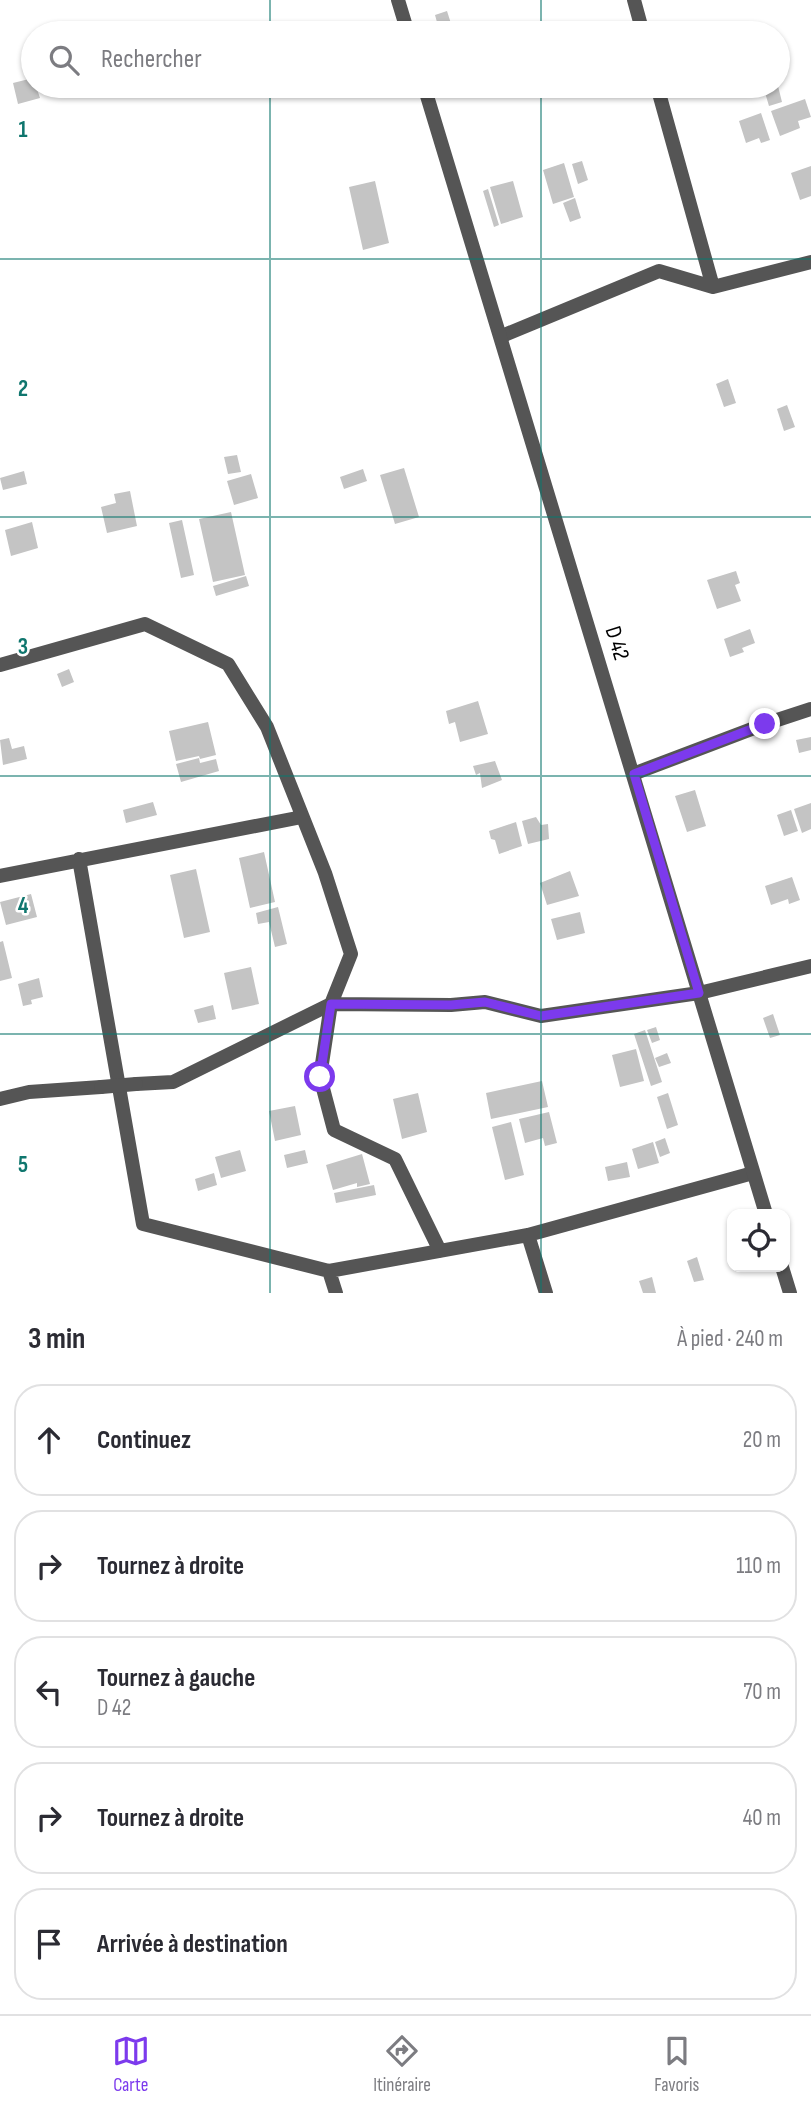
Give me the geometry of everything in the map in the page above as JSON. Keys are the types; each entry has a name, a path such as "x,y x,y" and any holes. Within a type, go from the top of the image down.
{"street":[{"path":"398,0 404,21"},
{"path":"634,0 640,21"},
{"name":"D 42","path":"428,98 764,1209"},
{"path":"660,98 713,287"},
{"path":"502,336 659,271 713,287 811,262"},
{"path":"0,665 145,624 228,664 267,727 325,873 351,954 331,1004 320,1077 334,1130 395,1159 440,1251"},
{"path":"634,774 811,709"},
{"path":"0,876 302,817"},
{"path":"79,859 144,1224 329,1271 528,1236 753,1173"},
{"path":"0,1099 29,1092 173,1082 331,1004 451,1005 485,1002 541,1016 699,993 811,966"},
{"path":"528,1236 546,1293"},
{"path":"329,1271 336,1293"},
{"path":"784,1272 790,1293"}],"building":[{"path":"447,11 450,21 437,21 435,15"},
{"path":"21,81 21,98 40,98 18,104 13,83"},
{"path":"767,98 781,98 782,102 769,106"},
{"path":"805,99 811,117 798,121 800,128 780,136 771,111"},
{"path":"761,113 770,140 761,143 759,138 746,143 739,121"},
{"path":"582,161 588,180 578,184 572,164"},
{"path":"564,163 574,197 553,204 543,170"},
{"path":"811,166 811,196 800,200 791,173"},
{"path":"375,181 389,243 363,250 349,187"},
{"path":"513,181 523,217 501,224 490,187"},
{"path":"488,189 499,225 494,227 483,191"},
{"path":"575,198 581,218 570,222 563,203"},
{"path":"728,379 736,403 724,407 716,384"},
{"path":"787,405 795,427 784,431 777,409"},
{"path":"237,455 241,472 228,474 224,457"},
{"path":"404,468 419,517 395,524 380,475"},
{"path":"363,469 367,481 344,489 340,477"},
{"path":"24,471 27,484 3,490 0,478"},
{"path":"251,474 258,498 234,505 227,481"},
{"path":"130,491 137,526 107,533 101,507 116,503 114,494"},
{"path":"231,512 245,575 213,582 199,519"},
{"path":"182,520 194,575 181,578 169,523"},
{"path":"32,522 38,548 11,556 5,530"},
{"path":"736,571 740,583 735,585 741,601 717,609 707,580"},
{"path":"246,576 249,586 216,596 213,586"},
{"path":"750,629 755,643 742,648 744,652 730,657 724,639"},
{"path":"69,669 74,682 62,687 57,674"},
{"path":"478,701 488,734 460,742 455,722 449,724 446,711"},
{"path":"208,722 216,755 176,761 169,731"},
{"path":"811,737 811,750 799,753 796,740"},
{"path":"9,738 12,749 24,746 27,759 3,765 0,740"},
{"path":"199,758 200,763 216,759 219,771 181,782 176,764"},
{"path":"495,761 502,780 482,788 480,773 476,775 473,766"},
{"path":"695,790 706,826 687,832 675,796"},
{"path":"153,802 157,815 126,823 123,810"},
{"path":"811,803 811,829 802,833 794,809"},
{"path":"791,810 798,831 784,836 777,815"},
{"path":"536,817 541,825 548,824 549,839 528,844 522,821"},
{"path":"516,822 522,846 499,854 489,831"},
{"path":"264,852 275,902 250,908 239,858"},
{"path":"196,869 210,932 184,938 170,875"},
{"path":"570,871 579,896 547,905 540,883"},
{"path":"792,877 800,900 789,904 788,899 771,905 765,886"},
{"path":"31,894 37,917 6,925 0,902"},
{"path":"278,907 287,944 275,947 269,922 258,924 256,913"},
{"path":"580,912 585,933 557,940 551,919"},
{"path":"3,941 12,978 0,981 0,942"},
{"path":"251,967 259,1004 232,1010 224,973"},
{"path":"39,978 43,997 31,1000 32,1004 23,1006 18,984"},
{"path":"213,1005 216,1019 198,1023 194,1010"},
{"path":"773,1014 780,1035 770,1038 763,1018"},
{"path":"656,1027 660,1040 652,1043 647,1030"},
{"path":"645,1030 662,1082 651,1086 634,1034"},
{"path":"636,1049 644,1081 620,1087 612,1055"},
{"path":"667,1053 671,1063 659,1067 655,1058"},
{"path":"542,1081 548,1107 491,1119 486,1093"},
{"path":"418,1093 427,1132 402,1139 393,1099"},
{"path":"668,1093 678,1125 667,1129 657,1097"},
{"path":"295,1106 301,1135 275,1141 269,1111"},
{"path":"549,1112 557,1143 545,1146 543,1138 525,1143 519,1119"},
{"path":"511,1122 524,1175 505,1180 492,1127"},
{"path":"665,1138 670,1153 660,1157 655,1142"},
{"path":"653,1142 659,1163 638,1169 632,1149"},
{"path":"240,1150 246,1171 221,1178 215,1157"},
{"path":"305,1150 308,1163 287,1168 284,1155"},
{"path":"362,1154 370,1184 357,1187 357,1183 333,1190 326,1165"},
{"path":"627,1162 630,1177 608,1181 605,1167"},
{"path":"214,1173 217,1185 198,1191 195,1179"},
{"path":"374,1185 376,1195 336,1203 334,1193"},
{"path":"697,1257 704,1280 694,1282 687,1261"},
{"path":"652,1277 656,1293 643,1293 639,1281"}],"route":[{"path":"320,1077 331,1004 451,1005 485,1002 541,1016 699,993 634,774 765,724"}]}
